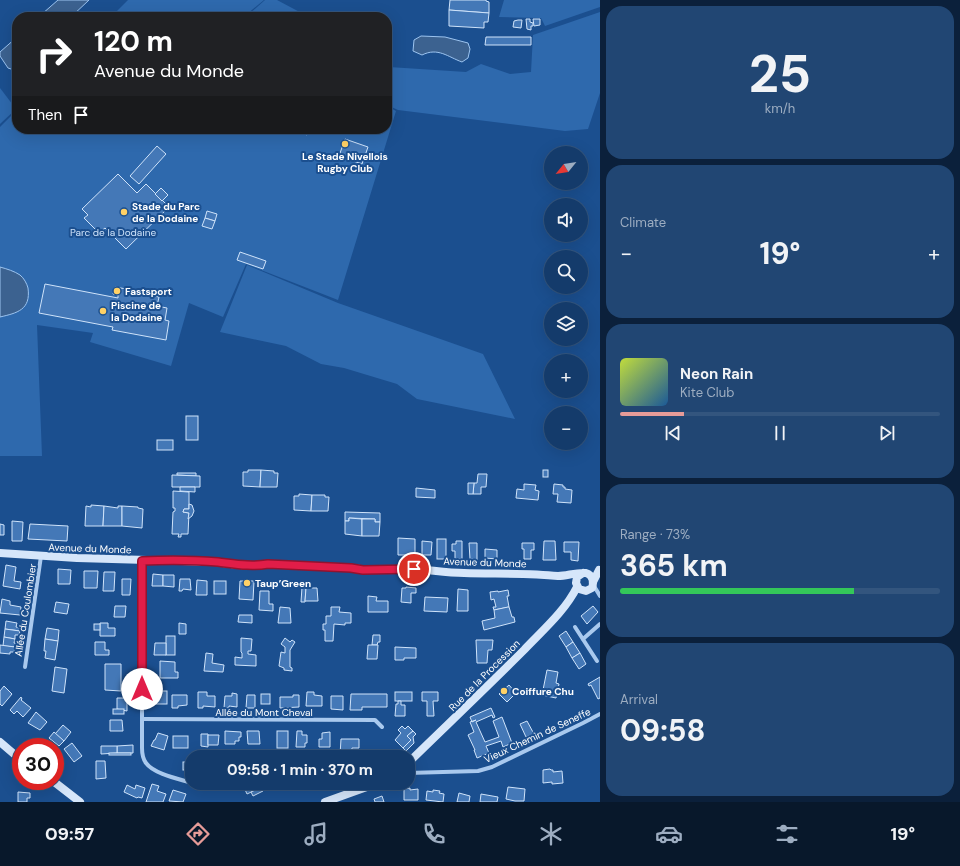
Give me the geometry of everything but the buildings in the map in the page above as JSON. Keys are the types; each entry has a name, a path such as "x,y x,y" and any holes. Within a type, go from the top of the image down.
{"street":[{"name":"Avenue du Monde","path":"0,553 142,561 217,562 234,565 256,566 268,564 351,568 363,570 414,569 454,573 532,573 563,576 585,574 600,570"},
{"name":"Allée du Coulombier","path":"25,667 41,556"},
{"path":"142,561 143,756 146,763 154,770 185,780"},
{"path":"585,586 600,570"},
{"path":"585,586 592,577 585,574 577,577 585,586 600,595"},
{"name":"Avenue du Monde","path":"563,576 585,586"},
{"name":"Rue de la Procession","path":"415,756 499,675 585,586"},
{"path":"583,639 600,624"},
{"path":"575,627 596,661"},
{"name":"Vieux Chemin de Seneffe","path":"415,773 465,772 485,769 600,714"},
{"name":"Allée du Mont Cheval","path":"142,719 375,720 382,727"},
{"path":"0,737 12,747"},
{"path":"0,742 12,752"},
{"path":"57,790 72,802"},
{"path":"64,790 80,802"},
{"path":"325,802 358,790"}],"green space":[{"path":"128,0 264,0 249,12 116,12"},
{"path":"265,0 277,0 300,12 251,12"},
{"path":"504,0 600,0 600,7 545,26 541,18 499,17"},
{"path":"600,12 600,93 588,129 565,131 398,110 392,107 392,67 466,72 481,64 510,74 531,72 533,35"},
{"path":"0,88 12,104 12,113 0,124"},
{"name":"Parc de la Dodaine","path":"392,109 396,111 392,124"},
{"name":"Parc de la Dodaine","path":"12,115 12,134 389,134 338,300 246,264 223,317 189,303 171,366 90,342 93,333 37,325 42,456 0,456 0,127"},
{"path":"247,265 338,303 483,354 515,419 417,399 397,384 344,368 321,364 286,346 220,332"}],"shaded area":[{"path":"58,0 89,0 76,12 44,12"},
{"path":"421,36 445,37 468,43 470,49 468,58 462,62 438,52 422,55 413,51 414,40"},
{"path":"12,41 11,69 8,68 0,56 0,52"},
{"path":"0,267 13,271 21,276 28,286 28,295 25,306 22,309 12,314 0,317"}],"place":[{"name":"Le Stade Nivellois Rugby Club","path":"345,144"},
{"name":"Stade du Parc de la Dodaine","path":"124,212"},
{"name":"Fastsport","path":"117,291"},
{"name":"Piscine de la Dodaine","path":"103,311"},
{"name":"Taup’Green","path":"247,583"},
{"name":"Coiffure Chu","path":"504,691"}],"route":[{"path":"142,689 142,561 217,562 234,565 256,566 268,564 351,568 363,570 414,569"}]}
